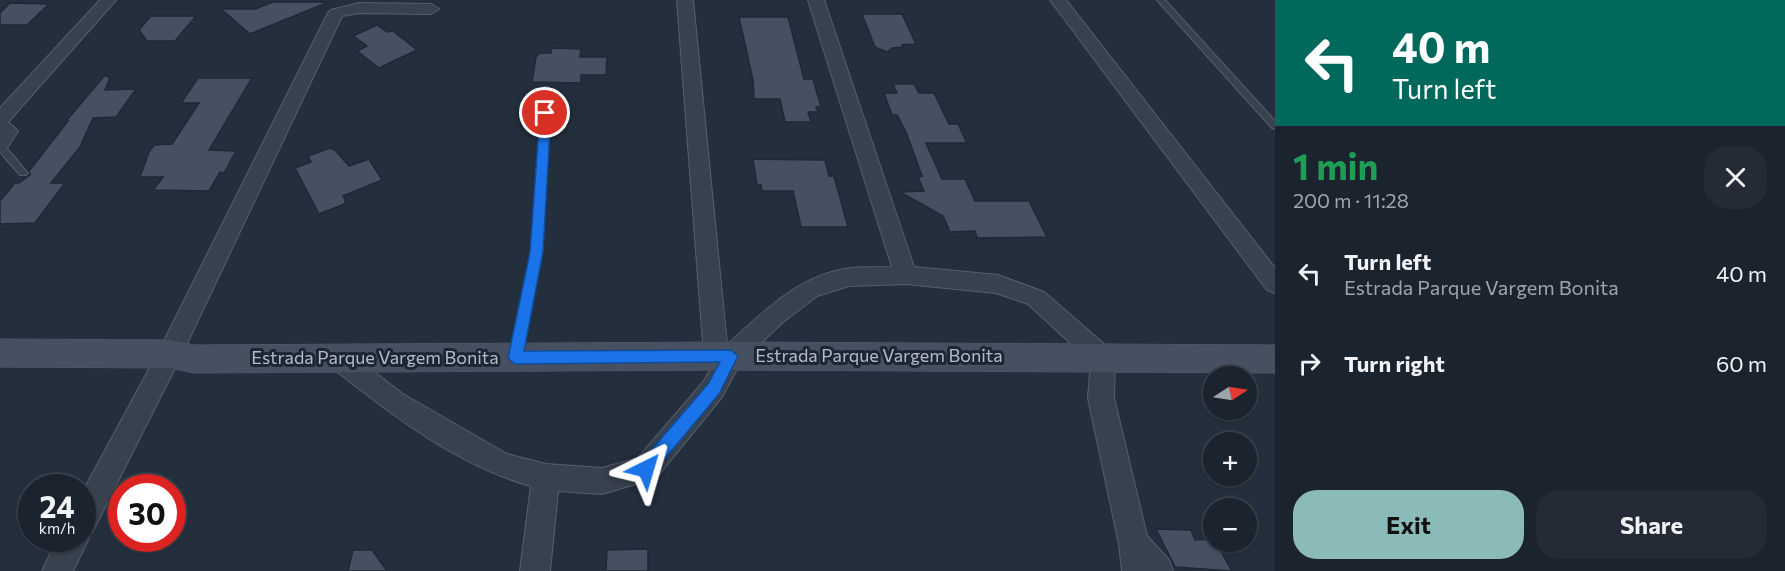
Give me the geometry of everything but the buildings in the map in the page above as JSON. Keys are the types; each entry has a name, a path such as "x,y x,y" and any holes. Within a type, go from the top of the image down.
{"main road":[{"name":"Estrada Parque Vargem Bonita","path":"0,354 176,360 724,356 1275,358"},
{"name":"Estrada Parque Vargem Bonita","path":"0,376 47,368 176,360"}],"street":[{"path":"0,119 108,0"},
{"path":"339,359 394,402 501,465 546,477 602,481 646,469 713,389 724,356 685,0"},
{"path":"816,0 906,275"},
{"path":"1058,0 1275,284"},
{"path":"96,499 176,360 336,13 358,8 431,9"},
{"path":"0,124 9,131 0,145"},
{"path":"724,356 809,290 849,277 906,275 998,284 1036,298 1103,358 1101,398 1136,558 1158,571"},
{"path":"535,571 546,477"},
{"path":"57,571 67,552"}],"lane":[{"path":"1161,0 1275,126"},
{"path":"515,358 537,252 547,89"},
{"path":"0,145 23,173"}],"route":[{"path":"545,113 537,252 515,358 731,356 713,389 646,469"}]}
